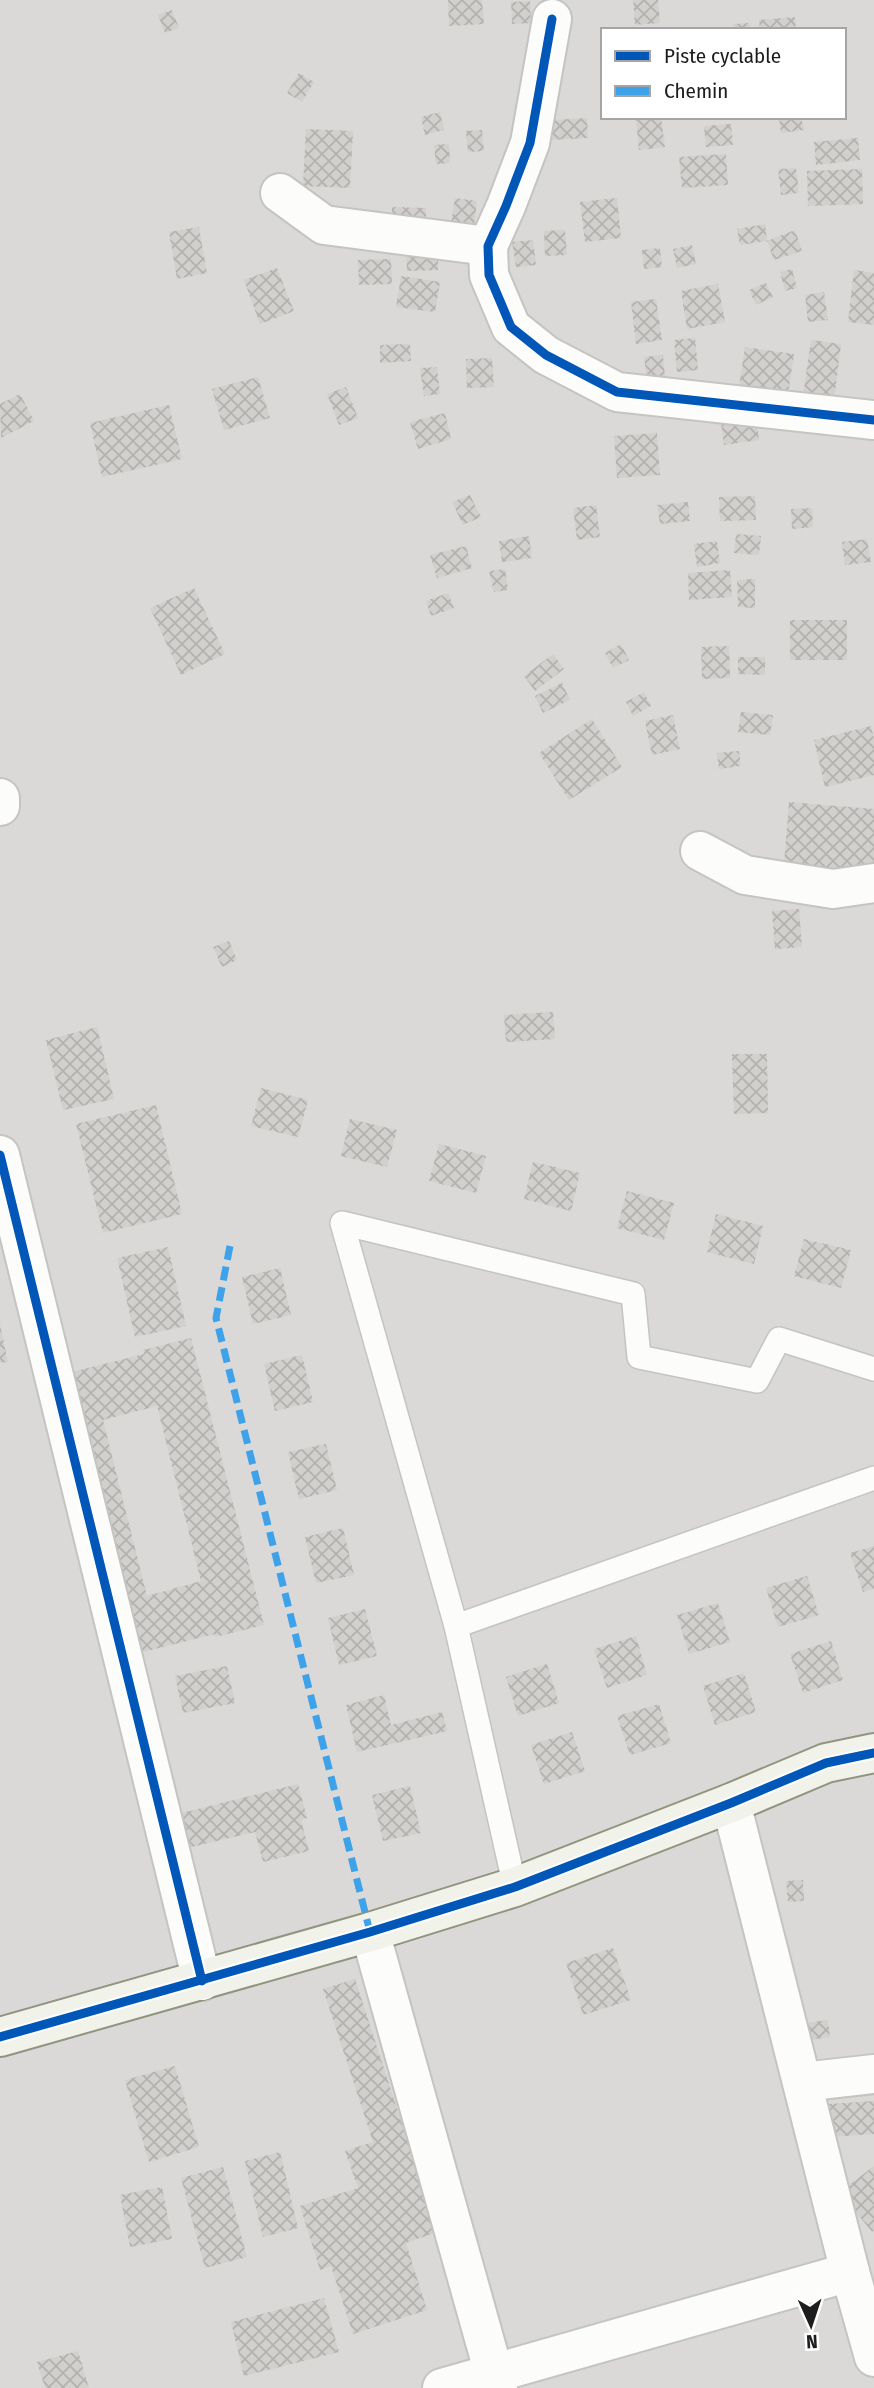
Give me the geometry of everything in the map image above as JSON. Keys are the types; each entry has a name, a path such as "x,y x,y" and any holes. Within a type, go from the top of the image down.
{"street":[{"path":"552,19 530,143 488,246 489,275 511,327 546,355 617,392 874,420"},
{"path":"280,193 324,225 488,246"},
{"path":"0,798 0,807"},
{"path":"701,851 745,875 833,889 874,883"},
{"path":"0,1154 202,1980"},
{"path":"0,2037 370,1932 515,1887 732,1803 826,1763 874,1753"},
{"path":"732,1803 850,2272 874,2357"},
{"path":"370,1932 496,2381"},
{"path":"802,2082 874,2074"},
{"path":"442,2388 496,2381 850,2272"}],"lane":[{"path":"515,1887 456,1626 342,1223 633,1294 639,1357 757,1381 779,1339 874,1369"},
{"path":"456,1626 874,1478"}],"shaded area":[{"path":"0,0 874,0 874,2388 0,2388"}],"building":[{"path":"448,0 482,0 484,24 449,26"},
{"path":"633,0 658,0 660,23 635,25"},
{"path":"530,1 531,23 512,24 511,2"},
{"path":"172,10 179,28 165,33 158,15"},
{"path":"795,17 796,28 760,28 759,20"},
{"path":"750,23 750,28 734,28 733,24"},
{"path":"299,73 314,82 302,102 287,93"},
{"path":"440,112 444,130 425,135 421,117"},
{"path":"587,118 588,138 551,140 551,120"},
{"path":"661,119 665,147 639,150 636,120"},
{"path":"779,119 801,119 804,130 781,133"},
{"path":"731,124 733,145 706,147 704,126"},
{"path":"306,129 353,131 350,188 303,186"},
{"path":"482,130 484,151 468,152 466,131"},
{"path":"858,138 860,160 816,165 814,142"},
{"path":"449,144 450,163 436,164 434,145"},
{"path":"726,154 728,185 682,188 679,157"},
{"path":"796,168 799,193 781,195 778,169"},
{"path":"862,169 863,204 808,206 807,171"},
{"path":"455,198 477,201 474,227 451,224"},
{"path":"617,198 621,238 585,242 580,202"},
{"path":"392,207 426,208 426,231 392,230"},
{"path":"765,224 767,241 740,245 737,229"},
{"path":"199,227 207,273 177,279 169,232"},
{"path":"565,230 567,255 545,256 544,231"},
{"path":"795,230 802,251 774,260 767,241"},
{"path":"533,240 536,265 516,267 512,242"},
{"path":"692,245 696,264 677,268 673,249"},
{"path":"438,247 438,270 407,271 406,248"},
{"path":"660,248 662,267 644,269 642,250"},
{"path":"391,259 392,284 359,285 358,260"},
{"path":"277,268 294,311 260,324 244,280"},
{"path":"792,269 797,288 785,291 780,272"},
{"path":"854,270 874,273 874,325 848,322"},
{"path":"401,276 440,282 435,312 396,307"},
{"path":"766,283 773,297 756,305 749,290"},
{"path":"718,284 725,322 687,329 681,291"},
{"path":"824,292 828,320 808,322 805,295"},
{"path":"656,299 662,340 636,344 631,302"},
{"path":"695,338 698,370 677,372 674,340"},
{"path":"811,340 841,344 834,400 803,396"},
{"path":"410,344 411,361 380,363 380,345"},
{"path":"745,347 794,354 788,394 739,387"},
{"path":"663,355 665,377 647,380 644,357"},
{"path":"492,358 494,387 467,388 466,359"},
{"path":"437,367 440,394 424,396 420,368"},
{"path":"258,377 270,418 224,430 212,389"},
{"path":"346,387 358,418 339,425 327,394"},
{"path":"20,394 34,421 1,438 0,404"},
{"path":"169,405 182,459 102,477 90,423"},
{"path":"445,413 451,439 418,449 410,422"},
{"path":"756,417 759,440 724,445 721,423"},
{"path":"657,433 660,475 617,478 614,436"},
{"path":"470,495 481,517 463,525 452,502"},
{"path":"755,496 756,520 720,521 719,497"},
{"path":"688,502 690,521 660,524 657,505"},
{"path":"596,505 600,537 577,540 573,508"},
{"path":"812,508 813,527 792,529 791,509"},
{"path":"736,534 761,536 759,555 734,553"},
{"path":"529,536 532,558 502,562 499,541"},
{"path":"867,539 871,562 845,565 842,542"},
{"path":"717,541 720,563 697,567 694,544"},
{"path":"466,546 472,568 437,578 430,555"},
{"path":"505,569 508,590 494,592 489,571"},
{"path":"730,570 732,597 689,600 688,573"},
{"path":"755,579 755,608 738,607 737,580"},
{"path":"194,588 225,654 181,675 150,608"},
{"path":"448,593 454,608 431,616 426,601"},
{"path":"790,620 847,620 847,660 790,660"},
{"path":"621,644 629,660 613,668 605,653"},
{"path":"729,646 730,678 702,679 701,647"},
{"path":"553,654 564,669 535,691 524,676"},
{"path":"738,657 765,657 765,675 738,674"},
{"path":"562,683 570,700 543,713 535,696"},
{"path":"644,692 651,706 633,716 626,702"},
{"path":"741,712 773,715 770,735 738,732"},
{"path":"673,715 680,749 652,755 645,721"},
{"path":"592,719 622,767 569,800 539,753"},
{"path":"871,726 874,739 874,775 825,787 814,740"},
{"path":"739,751 741,766 719,769 717,753"},
{"path":"789,802 874,809 874,871 784,864"},
{"path":"799,909 802,947 775,949 772,911"},
{"path":"229,941 237,960 222,967 213,947"},
{"path":"553,1012 555,1039 506,1042 504,1015"},
{"path":"97,1027 114,1099 63,1110 46,1040"},
{"path":"732,1054 767,1054 768,1113 734,1114"},
{"path":"261,1088 308,1100 298,1137 251,1126"},
{"path":"156,1105 182,1214 103,1233 76,1124"},
{"path":"350,1119 397,1130 387,1167 341,1156"},
{"path":"439,1144 486,1156 476,1193 429,1181"},
{"path":"533,1162 580,1173 571,1211 524,1199"},
{"path":"627,1191 674,1203 664,1240 617,1228"},
{"path":"716,1214 763,1226 754,1264 707,1252"},
{"path":"804,1239 851,1250 841,1288 794,1276"},
{"path":"168,1247 186,1326 135,1337 117,1258"},
{"path":"280,1268 291,1315 253,1324 242,1277"},
{"path":"0,1325 8,1362 0,1363"},
{"path":"191,1338 264,1625 131,1655 60,1375 144,1354 143,1350","holes":["157,1406 201,1581 147,1596 103,1420"]},
{"path":"302,1355 313,1402 275,1411 264,1364"},
{"path":"326,1444 337,1490 299,1499 288,1452"},
{"path":"343,1528 354,1575 316,1583 305,1537"},
{"path":"874,1546 874,1589 863,1592 850,1553"},
{"path":"807,1576 819,1615 778,1627 766,1588"},
{"path":"718,1603 730,1642 689,1654 677,1615"},
{"path":"365,1609 377,1656 339,1665 328,1618"},
{"path":"636,1636 647,1675 607,1688 594,1649"},
{"path":"831,1641 843,1680 803,1693 790,1654"},
{"path":"547,1664 559,1703 518,1716 506,1677"},
{"path":"227,1666 235,1703 183,1713 175,1676"},
{"path":"744,1673 756,1712 715,1725 703,1686"},
{"path":"384,1695 391,1725 442,1712 447,1731 357,1752 346,1705"},
{"path":"659,1704 671,1743 630,1755 617,1716"},
{"path":"572,1732 585,1771 544,1784 531,1745"},
{"path":"298,1784 307,1818 301,1820 309,1851 263,1862 255,1832 179,1850 170,1816"},
{"path":"410,1786 421,1833 383,1841 372,1795"},
{"path":"803,1880 804,1901 788,1902 786,1881"},
{"path":"613,1948 631,2000 583,2015 566,1963"},
{"path":"355,1979 437,2232 406,2243 427,2310 353,2334 331,2266 320,2270 300,2206 358,2188 345,2151 373,2142 323,1989"},
{"path":"828,2020 830,2037 809,2040 806,2023"},
{"path":"175,2066 199,2147 149,2162 125,2080"},
{"path":"874,2101 874,2134 832,2137 829,2104"},
{"path":"280,2152 298,2228 263,2237 245,2161"},
{"path":"874,2166 874,2230 872,2232 840,2192"},
{"path":"223,2167 247,2257 205,2268 181,2178"},
{"path":"162,2187 172,2239 130,2247 120,2195"},
{"path":"324,2298 339,2352 244,2376 231,2322"},
{"path":"78,2351 89,2388 45,2388 37,2362"}],"marked path":[{"path":"230,1246 216,1318 370,1932"}],"cycle path":[{"path":"552,19 530,143 488,246 489,275 511,327 546,355 617,392 874,420"},
{"path":"0,1155 202,1981"},
{"path":"0,2037 370,1932 515,1887 826,1763 874,1753"}]}
